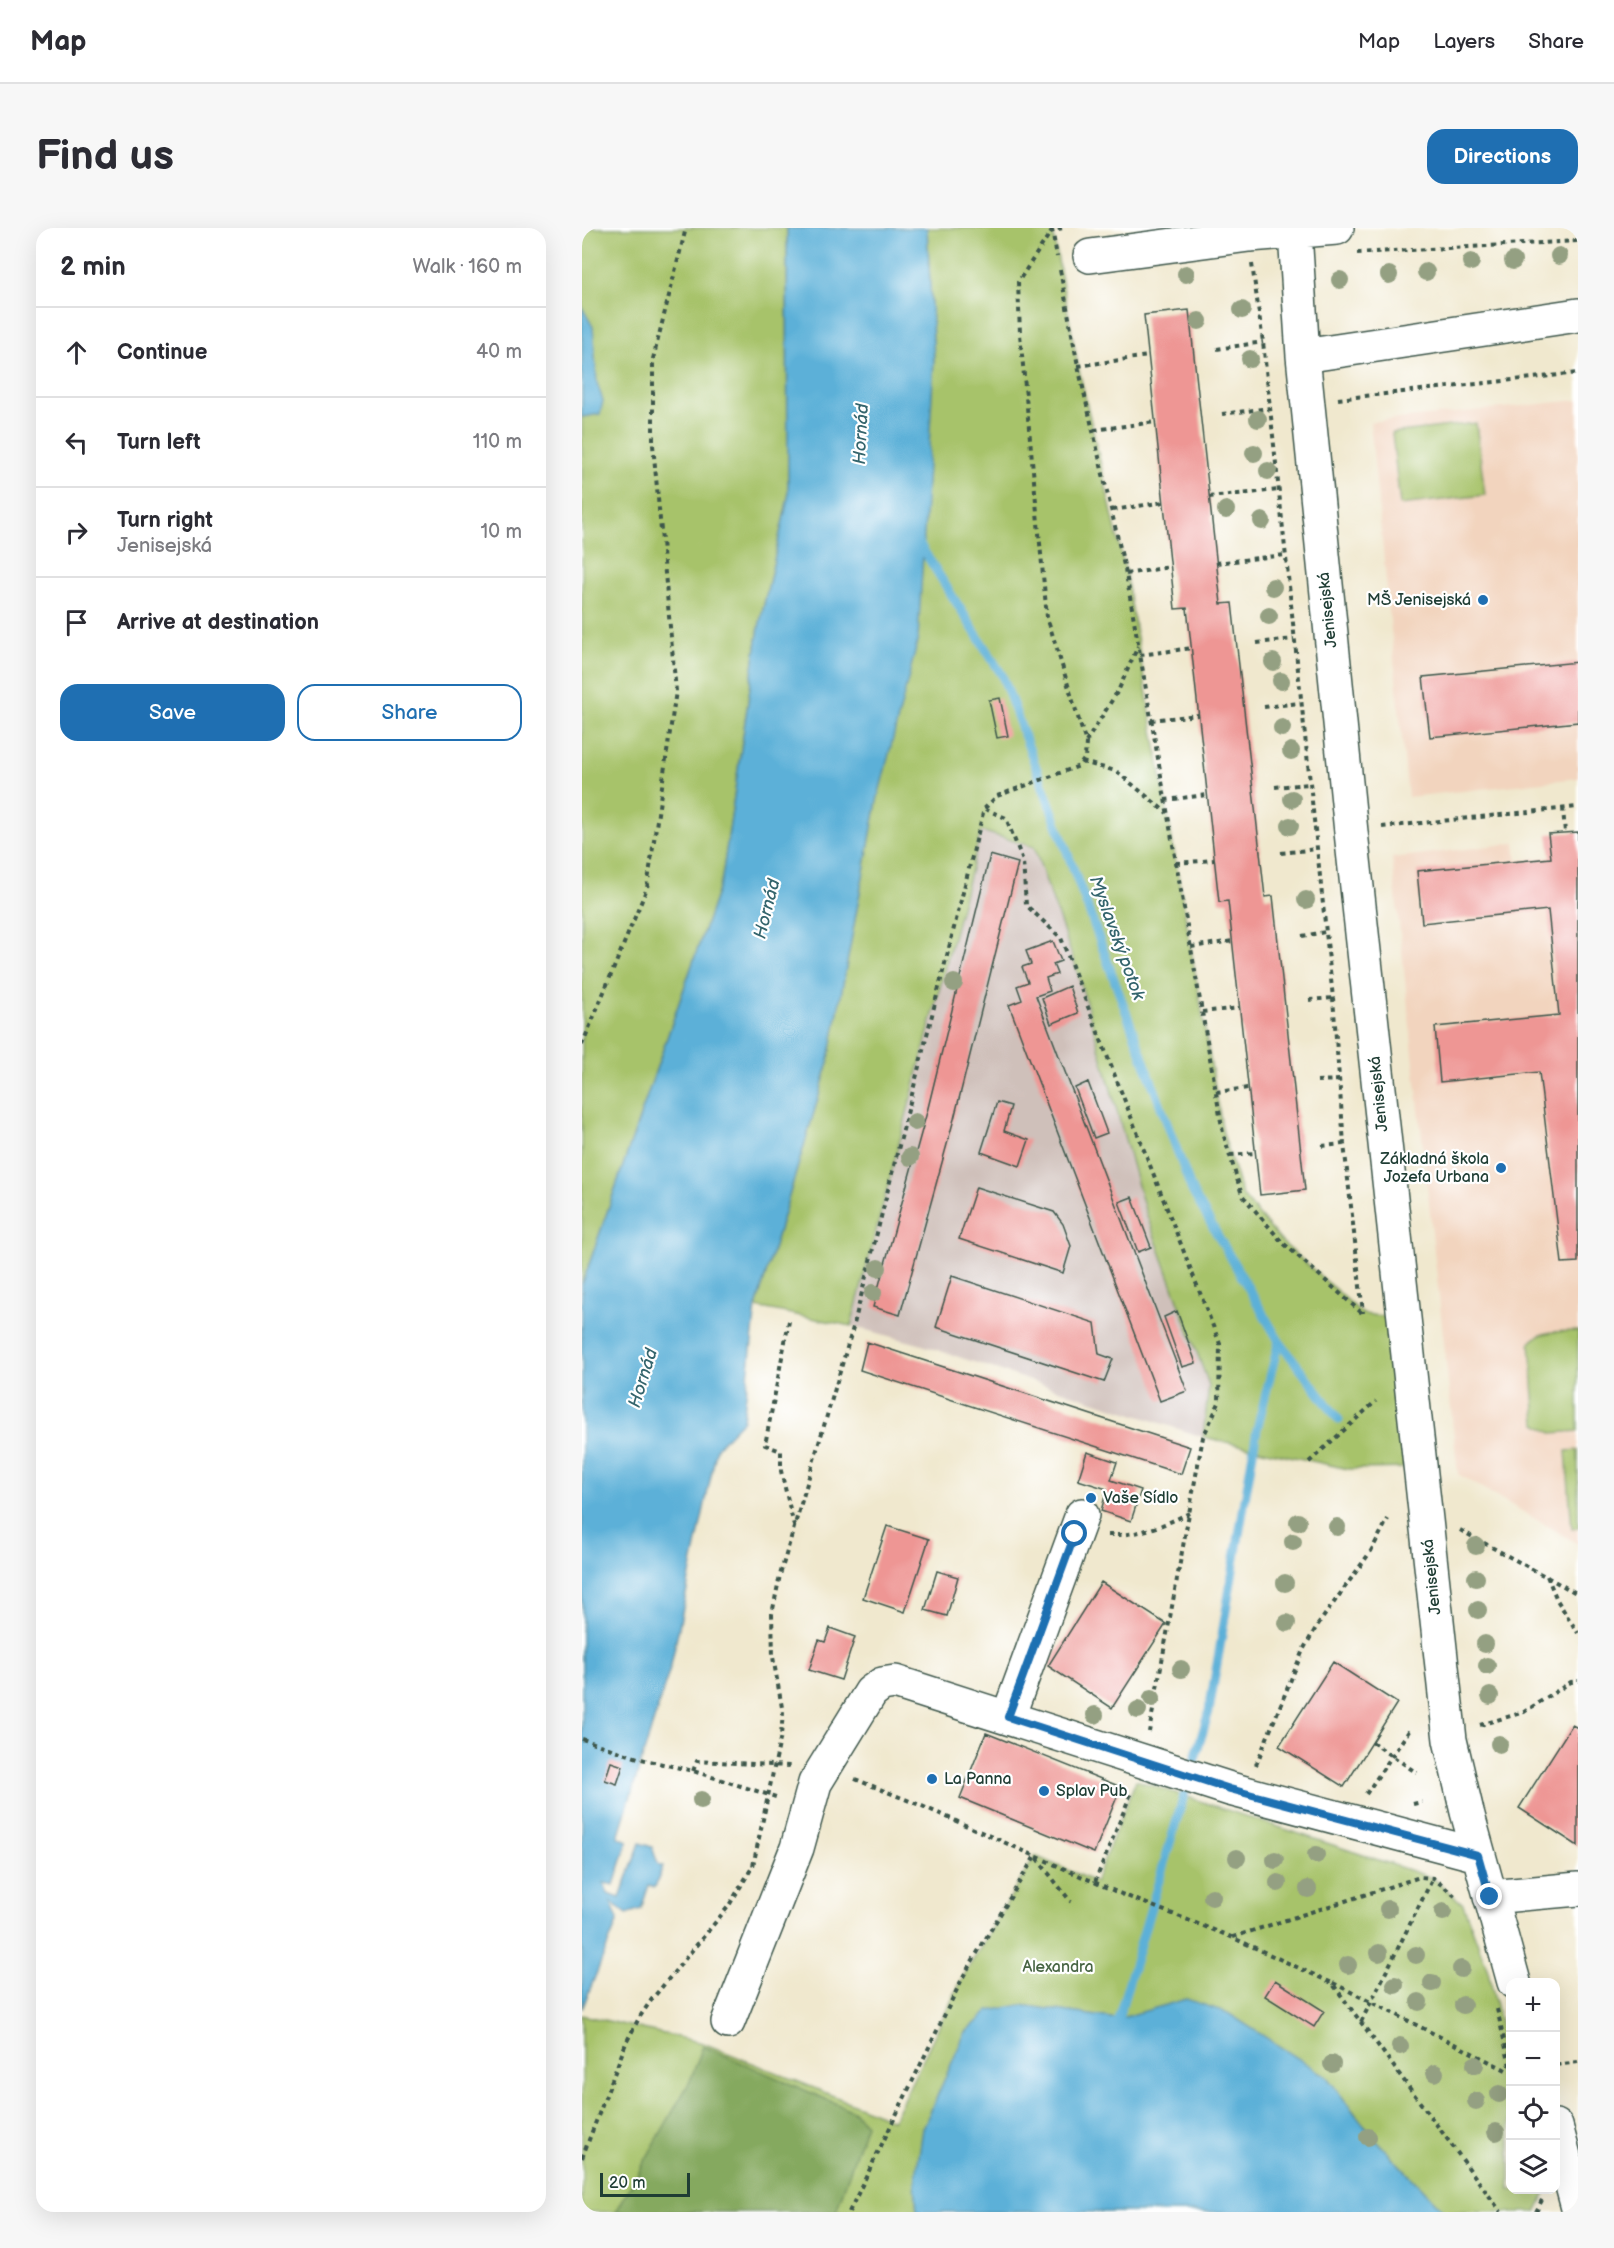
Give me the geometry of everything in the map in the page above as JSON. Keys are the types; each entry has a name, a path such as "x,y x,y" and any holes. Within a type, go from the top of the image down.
{"street":[{"path":"1090,256 1249,235 1295,233 1346,241"},
{"name":"Jenisejská","path":"1295,233 1303,356 1351,832 1450,1740 1478,1855 1513,1978"},
{"path":"1303,356 1578,315"},
{"path":"1008,1717 1078,1525"},
{"path":"728,2022 797,1848 815,1783 871,1692 882,1684 895,1682 1008,1717 1151,1753 1230,1789 1478,1855"},
{"path":"1490,1897 1578,1889"},
{"path":"1560,2140 1578,2208"}],"path":[{"path":"582,1045 646,888 676,692 653,445 653,359 686,228"},
{"path":"1052,229 1065,228"},
{"path":"1052,229 1078,366 1126,574 1216,1092 1230,1155 1242,1195 1281,1241 1363,1314 1344,1144 1333,998 1263,342 1249,235"},
{"path":"1052,229 1018,282 1020,334 1047,617 1086,743 1087,750 1082,762"},
{"path":"1346,241 1578,241"},
{"path":"1217,349 1263,342"},
{"path":"1078,366 1148,356"},
{"path":"1328,400 1578,373"},
{"path":"1222,414 1270,408"},
{"path":"1094,430 1155,422"},
{"path":"1209,497 1278,490"},
{"path":"1113,510 1164,502"},
{"path":"1216,563 1286,555"},
{"path":"1126,574 1170,567"},
{"path":"1257,643 1294,639"},
{"path":"1086,743 1119,689 1138,646"},
{"path":"1140,655 1192,648"},
{"path":"1264,707 1300,703"},
{"path":"1151,720 1199,715"},
{"path":"582,2158 626,2043 639,2018 728,1907 749,1875 769,1794 783,1713 773,1657 772,1614 780,1575 795,1531 854,1324 984,809 997,796 1082,762 1116,771 1167,813"},
{"path":"1275,787 1309,784"},
{"path":"1165,800 1207,795"},
{"path":"1314,836 1578,807"},
{"path":"1563,808 1565,833"},
{"path":"984,809 1006,818 1023,861 1026,905 1061,938 1220,1344 1219,1403 1203,1437 1151,1753 1095,1882"},
{"path":"1281,853 1316,849"},
{"path":"1176,863 1214,860"},
{"path":"1302,936 1325,932"},
{"path":"1191,947 1233,941"},
{"path":"1309,1000 1333,998"},
{"path":"1202,1011 1240,1008"},
{"path":"1317,1081 1339,1080"},
{"path":"1216,1092 1248,1088"},
{"path":"1322,1146 1344,1144"},
{"path":"1230,1155 1255,1153"},
{"path":"789,1321 765,1445 781,1451 781,1471 795,1531"},
{"path":"1309,1462 1376,1401"},
{"path":"1424,1508 1447,1523 1578,1594"},
{"path":"1078,1525 1123,1536 1163,1526 1190,1513"},
{"path":"1255,1767 1303,1650 1317,1626 1371,1551 1388,1519"},
{"path":"1547,1576 1557,1600 1578,1633"},
{"path":"1479,1725 1524,1712 1571,1682 1578,1681"},
{"path":"1363,1799 1411,1728"},
{"path":"582,1739 641,1759 693,1771 769,1794"},
{"path":"1372,1742 1417,1773"},
{"path":"693,1771 697,1761 775,1765"},
{"path":"823,1767 922,1806 1119,1893 1232,1938 1332,1983 1506,2070"},
{"path":"1035,1856 1071,1902"},
{"path":"849,2212 964,1975 1035,1856"},
{"path":"1232,1938 1420,1877 1433,1878 1361,2022"},
{"path":"1332,1983 1501,2212"},
{"path":"1560,2065 1578,2062"}],"shaded area":[{"name":"MŠ Jenisejská","path":"1578,400 1578,778 1408,797 1370,422"},
{"path":"980,831 1034,847 1077,970 1145,1210 1209,1385 1203,1437 919,1344 851,1326"},
{"name":"Základná škola Jozefa Urbana","path":"1515,843 1517,861 1578,855 1578,1544 1458,1474 1392,858"}],"green space":[{"path":"582,228 787,228 788,498 759,627 722,878 582,1285"},
{"path":"927,228 1052,228 1078,366 1126,574 1223,1133 1242,1195 1281,1241 1363,1314 1404,1319 1420,1468 1348,1469 1203,1437 1209,1385 1145,1210 1077,970 1034,847 981,831 851,1326 756,1307 828,1065 877,801 934,360"},
{"path":"1476,423 1485,495 1400,505 1392,433"},
{"path":"1578,1331 1578,1431 1552,1433 1536,1424 1530,1343 1546,1333"},
{"path":"1578,1450 1578,1528 1572,1529 1566,1451"},
{"name":"Alexandra","path":"1136,1780 1433,1878 1463,1904 1488,1971 1506,2049 1506,2194 1545,2194 1536,2212 1444,2212 1377,2141 1326,2077 1141,2013 1118,2019 1021,2005 915,2183 917,2212 582,2212 582,2015 703,2043 893,2120 964,1975 1035,1856 1095,1882"},
{"path":"703,2046 853,2111 866,2124 836,2212 616,2212 690,2081"}],"water":[{"name":"Hornád","path":"787,228 927,228 934,360 918,640 877,801 828,1065 756,1307 743,1420 717,1447 671,1665 618,1837 628,1841 614,1885 604,1883 608,1894 620,1898 640,1843 652,1847 658,1864 663,1866 655,1887 649,1885 641,1909 627,1914 611,1902 618,1920 582,2009 582,1285 722,878 759,627 788,498"},
{"path":"582,307 593,327 597,383 603,401 600,414 582,417"},
{"path":"1186,1999 1228,2013 1327,2077 1372,2136 1444,2212 917,2212 915,2183 923,2128 965,2033 989,2011 1021,2005 1118,2019"}],"building":[{"path":"1189,310 1221,604 1232,603 1265,897 1273,896 1305,1190 1260,1195 1228,901 1219,902 1187,608 1175,609 1144,315"},
{"path":"1578,662 1578,722 1430,737 1423,677"},
{"path":"1000,698 1008,736 997,738 989,700"},
{"path":"1578,832 1578,1262 1562,1263 1539,1072 1440,1082 1435,1027 1559,1015 1548,910 1422,923 1417,871 1551,858 1548,834"},
{"path":"990,855 1018,863 954,1119 900,1315 873,1307 927,1112"},
{"path":"1053,941 1061,961 1053,964 1057,974 1046,978 1050,991 1036,996 1187,1391 1160,1401 1009,1005 1022,1000 1017,986 1028,982 1022,967 1031,964 1026,951"},
{"path":"1069,986 1078,1013 1051,1024 1042,998"},
{"path":"1088,1082 1107,1133 1094,1138 1075,1088"},
{"path":"997,1102 1011,1106 1004,1131 1029,1140 1020,1166 981,1152"},
{"path":"976,1187 1054,1212 1063,1224 1071,1246 1063,1273 959,1239"},
{"path":"1132,1197 1151,1247 1138,1252 1119,1202"},
{"path":"952,1276 1095,1323 1099,1354 1113,1359 1104,1382 936,1327"},
{"path":"1177,1311 1196,1363 1182,1367 1164,1317"},
{"path":"867,1342 1190,1447 1181,1474 860,1370"},
{"path":"1087,1452 1117,1462 1111,1480 1141,1490 1131,1521 1101,1511 1107,1489 1078,1480"},
{"path":"887,1526 929,1539 905,1612 863,1598"},
{"path":"937,1571 958,1577 947,1616 925,1610"},
{"path":"1101,1582 1166,1624 1112,1708 1048,1666"},
{"path":"830,1628 855,1637 841,1680 809,1670 819,1640 825,1642"},
{"path":"1333,1662 1397,1703 1344,1787 1279,1746"},
{"path":"1572,1725 1578,1728 1578,1846 1519,1808"},
{"path":"986,1733 1121,1787 1094,1853 960,1798"},
{"path":"611,1762 623,1766 617,1784 605,1780"},
{"path":"1275,1980 1324,2011 1314,2027 1265,1996"}],"waterway":[{"name":"Myslavský potok","path":"917,540 1002,675 1192,1191 1279,1341 1339,1420"},
{"path":"1118,2019 1209,1711 1257,1429 1279,1341"}],"place":[{"name":"MŠ Jenisejská","path":"1483,600"},
{"name":"Základná škola Jozefa Urbana","path":"1501,1168"},
{"name":"Vaše Sídlo","path":"1091,1498"},
{"name":"La Panna","path":"932,1779"},
{"name":"Splav Pub","path":"1044,1791"}],"route":[{"path":"1075,1534 1008,1717 1230,1789 1478,1855 1490,1897"}]}
